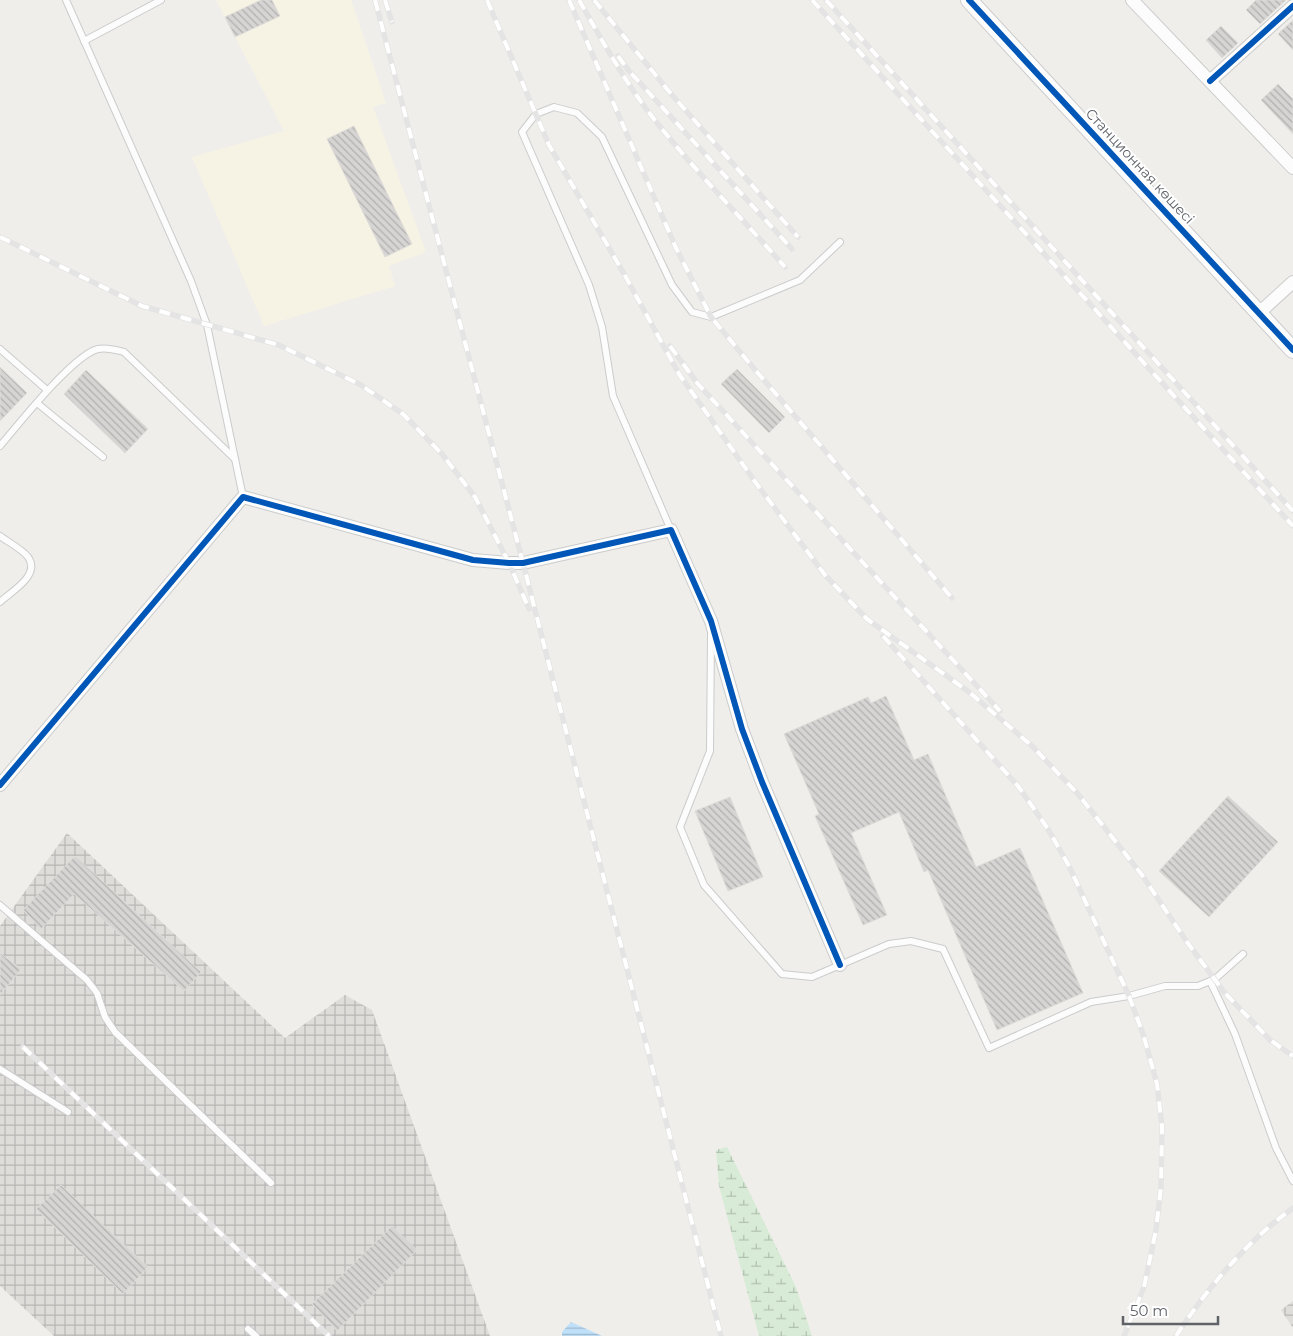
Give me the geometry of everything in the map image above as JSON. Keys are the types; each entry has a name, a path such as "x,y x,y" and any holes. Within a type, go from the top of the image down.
{"street":[{"name":"Станционная көшесі","path":"969,0 1293,350"},
{"path":"1132,0 1293,168"},
{"path":"1210,81 1293,6"},
{"path":"1259,313 1293,282"},
{"path":"0,785 243,497 473,560 491,562 522,563 671,530 711,621 742,729 762,782 840,965"}],"lane":[{"path":"66,0 191,281 204,316 243,497"},
{"path":"84,42 161,0"},
{"path":"671,530 613,396 602,327 589,285 522,132 536,114 554,106 577,114 602,137 672,285 692,312 711,317 800,280 840,242"},
{"path":"0,349 47,390"},
{"path":"0,446 47,390 81,359 97,349 112,349 124,352 235,460"},
{"path":"37,403 103,457"},
{"path":"0,536 28,556 32,566 31,575 0,602"},
{"path":"711,621 710,751 680,827 704,884 782,974 812,977 889,944 911,941 943,949 989,1048 1091,1002 1129,996 1165,986 1198,986 1215,979 1243,954"},
{"path":"0,905 87,980 98,993 105,1017 115,1032 271,1183"},
{"path":"1210,981 1235,1034 1276,1148 1293,1181"},
{"path":"0,1069 68,1112"},
{"path":"248,1329 256,1336"}],"shaded area":[{"path":"216,0 351,0 386,103 373,107 426,252 389,266 395,286 264,326 192,157 284,131"},
{"path":"67,833 285,1038 345,995 372,1010 490,1336 54,1336 0,1286 0,926"},
{"path":"1293,1301 1293,1328 1281,1310"}],"green space":[{"path":"727,1147 796,1287 812,1336 759,1336 719,1186 716,1150"}],"water":[{"path":"571,1322 602,1336 562,1336 562,1332"}],"building":[{"path":"261,0 272,0 280,16 235,37 225,17"},
{"path":"1256,0 1286,0 1260,24 1246,10"},
{"path":"1293,20 1293,50 1278,34"},
{"path":"1221,26 1238,43 1222,58 1206,40"},
{"path":"1278,84 1293,99 1293,134 1261,100"},
{"path":"354,126 412,244 385,257 327,139"},
{"path":"0,367 27,393 0,421"},
{"path":"737,369 785,417 769,433 721,384"},
{"path":"86,370 148,429 125,453 64,394"},
{"path":"886,696 914,760 928,754 976,867 1020,848 1083,993 997,1030 928,870 924,872 899,812 851,833 887,915 863,925 815,816 819,814 784,734 868,697 871,703"},
{"path":"1228,796 1278,842 1209,917 1159,871"},
{"path":"730,797 763,877 728,891 695,811"},
{"path":"75,856 201,972 184,991 74,894 41,929 23,910"},
{"path":"0,953 21,969 0,995"},
{"path":"61,1185 148,1267 123,1294 36,1209"},
{"path":"392,1226 417,1250 337,1331 312,1304"}],"railway":[{"path":"375,0 523,563 721,1336"},
{"path":"385,0 392,22"},
{"path":"487,0 549,145 623,272 679,374 756,483 825,575 867,619 969,692 1032,746 1078,794 1142,875 1187,942 1224,992 1270,1040 1293,1056"},
{"path":"569,0 676,248 711,317 952,598"},
{"path":"579,0 620,70 647,110 697,170 785,267"},
{"path":"594,0 672,95 798,237"},
{"path":"812,0 1293,526"},
{"path":"826,0 1293,511"},
{"path":"618,56 629,71 792,249"},
{"path":"0,237 142,306 279,345 361,385 403,414 442,454 475,497 509,563 529,609"},
{"path":"670,346 698,384 1000,711"},
{"path":"883,636 1018,786 1048,829 1069,866 1129,996 1144,1037 1157,1084 1162,1127 1161,1187 1156,1230 1144,1287 1124,1336"},
{"path":"23,1047 329,1336"},
{"path":"1176,1336 1201,1300 1229,1266 1259,1235 1293,1208"}],"cycle path":[{"path":"969,0 1293,350"},
{"path":"1210,81 1293,6"},
{"path":"0,785 243,497 473,560 509,563 523,563 671,530 711,621 742,729 762,782 840,965"}]}
